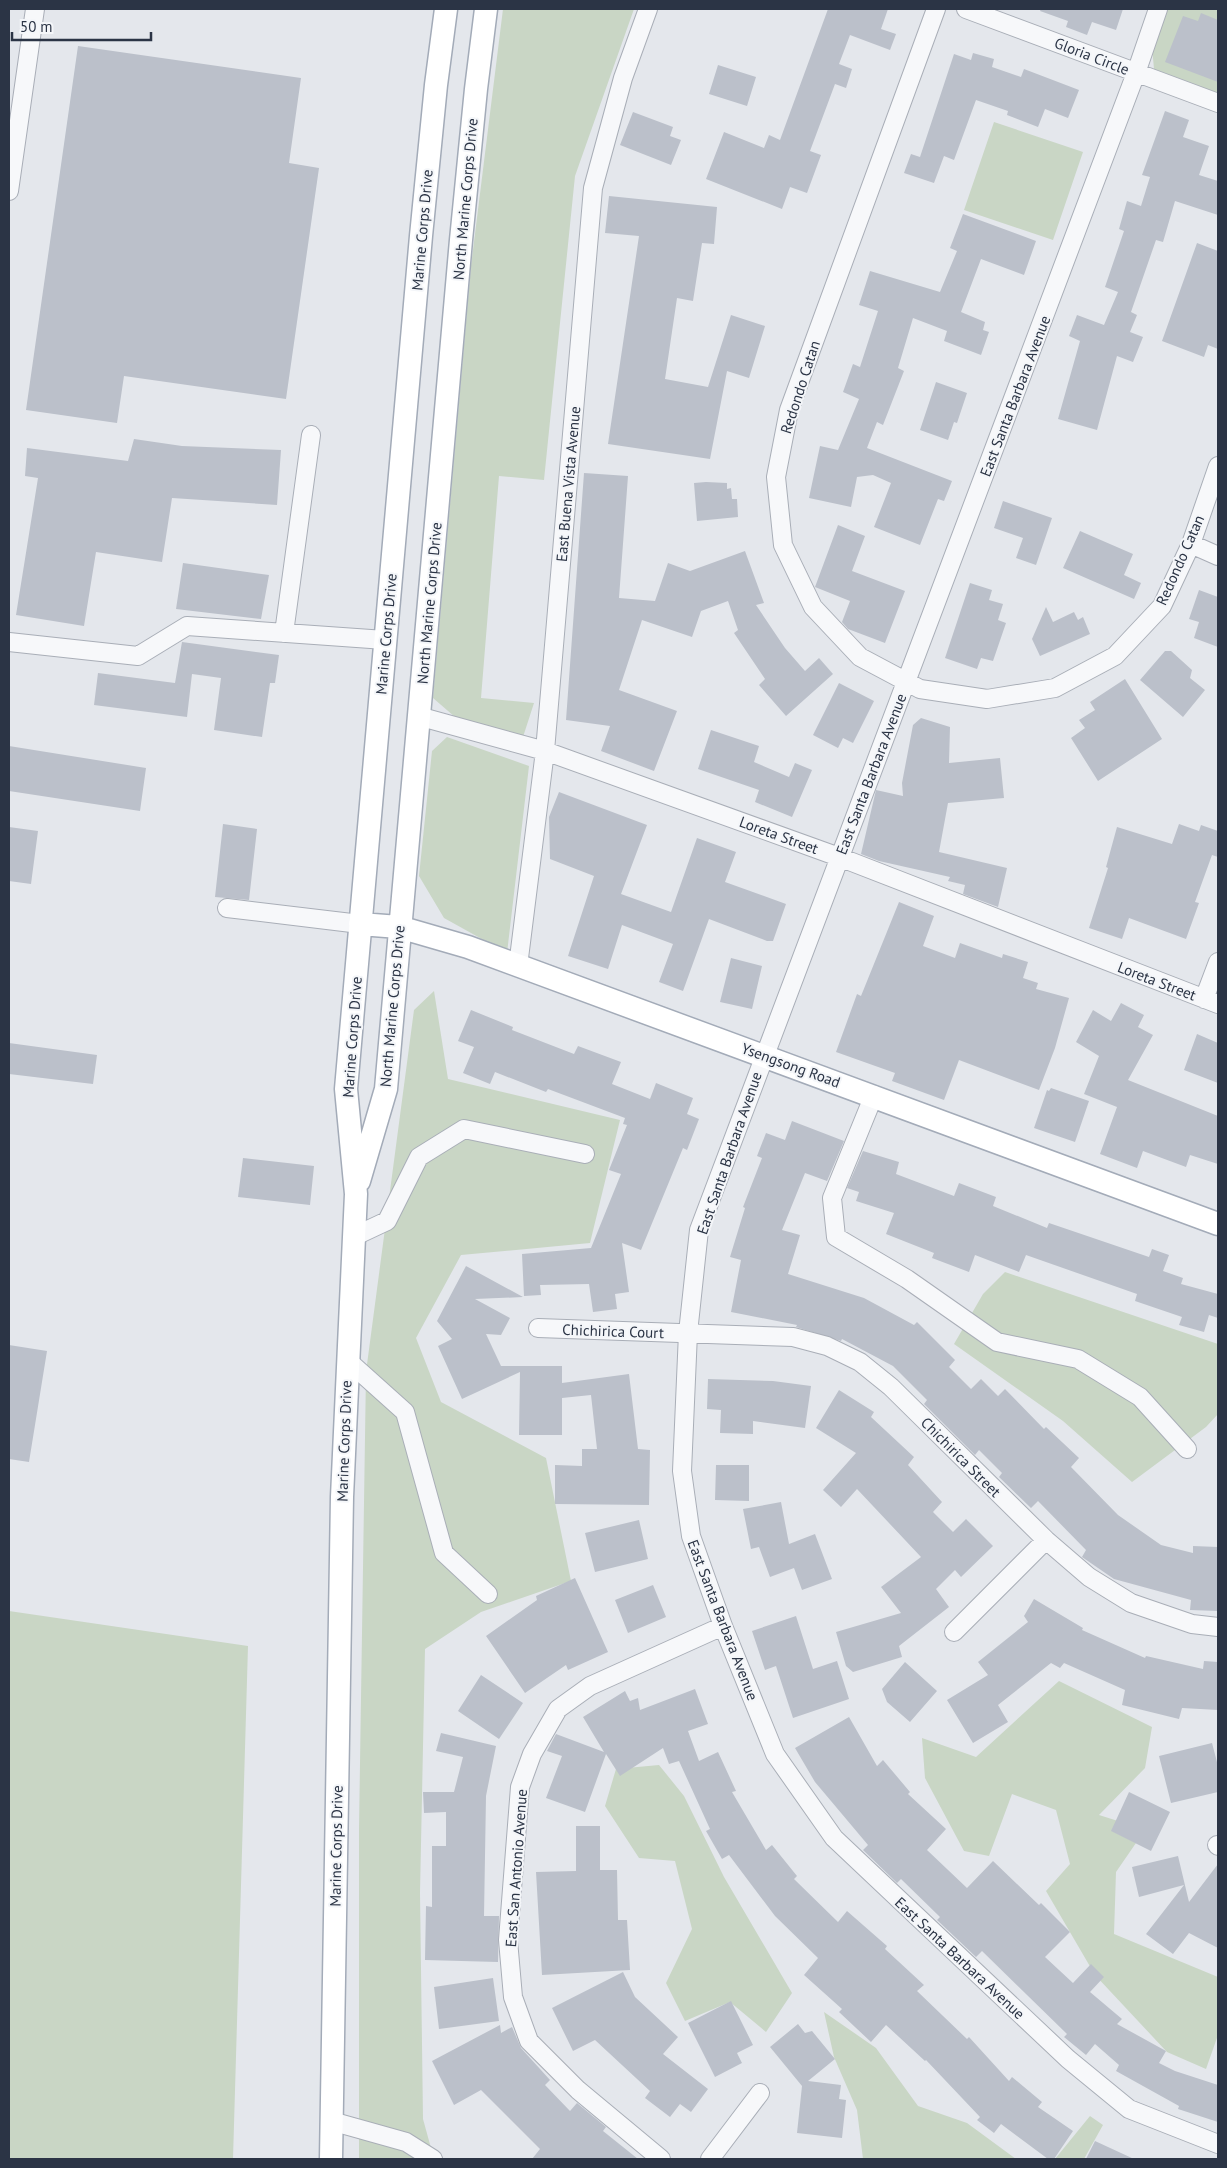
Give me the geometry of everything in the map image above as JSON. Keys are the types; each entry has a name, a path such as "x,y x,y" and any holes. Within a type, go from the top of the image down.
{"main road":[{"name":"Marine Corps Drive","path":"331,2159 342,1507 347,1360 356,1194 346,1089 422,227 436,85 446,9"},
{"name":"North Marine Corps Drive","path":"356,1194 386,1089 463,221 486,9"},
{"name":"Ysengsong Road","path":"360,924 399,927 468,947 764,1054 1218,1224"}],"street":[{"path":"9,191 36,9"},
{"name":"East Buena Vista Avenue","path":"518,966 545,751 594,188 623,78 648,9"},
{"name":"Redondo Catan","path":"936,9 789,410 776,477 783,545 812,607 860,657 920,689 987,699 1055,688 1115,656 1162,606 1191,544 1218,466"},
{"name":"Gloria Circle","path":"966,9 1218,103"},
{"name":"East Santa Barbara Avenue","path":"1158,9 1136,73 907,682 838,857 699,1230 688,1333 682,1471 691,1536 723,1626 775,1754 834,1838 1068,2060 1129,2109 1218,2144"},
{"path":"284,633 311,435"},
{"path":"1191,544 1218,556"},
{"path":"9,642 138,656 187,626 386,640"},
{"name":"Loreta Street","path":"418,716 545,751 838,857 1211,1002"},
{"path":"227,908 360,924"},
{"path":"1211,1002 1218,962"},
{"path":"874,1096 832,1198 836,1236 907,1279 997,1342 1078,1359 1140,1397 1187,1449"},
{"path":"353,1237 387,1221 419,1157 464,1129 585,1154"},
{"name":"Chichirica Court","path":"538,1328 688,1333"},
{"name":"Chichirica Street","path":"688,1333 793,1337 827,1346 860,1362 891,1387 1046,1540 1089,1577 1131,1604 1192,1624 1218,1627"},
{"path":"347,1360 405,1412 444,1553 488,1594"},
{"path":"954,1632 1046,1540"},
{"name":"East San Antonio Avenue","path":"661,2159 578,2090 529,2041 513,1997 508,1940 520,1787 532,1754 558,1709 590,1686 723,1626"},
{"path":"710,2159 760,2092"},
{"path":"331,2121 406,2142 433,2159"}],"green space":[{"path":"503,9 634,9 575,176 544,480 499,476 481,698 534,703 523,737 455,717 433,698 471,266"},
{"path":"1166,9 1218,9 1218,93 1154,69 1152,47"},
{"path":"994,122 1083,152 1053,240 964,210"},
{"path":"447,737 529,766 507,953 444,918 419,876 432,751"},
{"path":"434,991 448,1079 620,1120 590,1243 461,1255 416,1338 441,1402 546,1458 571,1581 481,1612 425,1649 420,1893 423,2119 434,2159 359,2159 359,1829 366,1372 414,1010"},
{"path":"1005,1272 1218,1344 1218,1414 1206,1427 1132,1482 1063,1421 954,1344 983,1294"},
{"path":"9,1611 248,1646 233,2159 9,2159"},
{"path":"1059,1681 1152,1727 1145,1768 1099,1815 1137,1827 1136,1843 1116,1872 1114,1934 1218,1977 1218,2035 1206,2069 1167,2052 1095,1975 1046,1891 1070,1864 1056,1810 1012,1794 989,1856 964,1851 925,1778 922,1738 976,1757"},
{"path":"659,1765 684,1796 724,1877 792,1993 766,2032 730,2002 685,2021 666,1983 692,1929 675,1861 639,1858 605,1806 616,1769"},
{"path":"824,2012 876,2048 918,2106 967,2123 1016,2159 863,2159 857,2110 834,2057"},
{"path":"1090,2116 1103,2125 1084,2159 1055,2159"}],"building":[{"path":"828,9 888,9 881,29 896,34 890,50 850,35 839,64 852,69 846,88 835,84 810,151 821,155 807,193 790,187 782,209 706,179 724,132 764,148 769,135 780,140"},
{"path":"1041,9 1123,9 1116,30 1092,22 1087,35 1066,27 1068,21 1040,11"},
{"path":"1201,13 1218,20 1218,82 1165,62 1183,16 1198,21"},
{"path":"78,46 301,78 289,163 319,168 286,399 124,376 117,423 26,410"},
{"path":"973,53 994,59 992,67 1021,77 1024,69 1079,90 1068,118 1045,109 1038,127 1007,115 1008,111 976,100 954,160 944,156 934,183 904,173 911,154 920,157 954,54 971,60"},
{"path":"718,65 756,77 747,106 709,94"},
{"path":"1165,111 1189,120 1183,137 1209,146 1199,175 1218,181 1218,215 1175,201 1163,242 1156,240 1131,312 1137,315 1130,332 1143,337 1133,362 1117,356 1097,430 1058,419 1080,341 1069,336 1077,315 1104,325 1118,292 1105,287 1124,231 1119,229 1127,201 1141,206 1150,177 1142,175"},
{"path":"633,112 673,127 670,136 681,140 671,165 620,145"},
{"path":"609,196 717,207 714,244 702,243 693,301 677,298 665,379 708,387 731,315 765,326 749,378 727,371 710,459 608,444 639,236 605,233"},
{"path":"963,214 1036,241 1024,275 981,259 961,312 985,322 983,330 989,332 981,355 944,341 947,331 913,318 898,368 904,371 883,425 877,422 867,448 952,481 944,501 938,499 920,545 874,527 891,483 873,475 857,477 851,507 809,498 820,446 838,450 859,399 843,392 853,364 860,367 878,311 859,305 870,271 940,292 957,251 950,248"},
{"path":"1197,243 1218,251 1218,349 1208,345 1204,357 1162,341"},
{"path":"936,382 967,393 957,423 954,422 948,440 920,430"},
{"path":"134,439 182,446 281,450 277,505 172,498 162,562 96,552 84,626 16,615 38,478 25,476 27,448 128,461"},
{"path":"584,473 628,476 619,598 655,601 668,563 690,571 745,551 764,603 756,605 785,648 805,671 819,658 833,674 786,716 759,685 765,679 734,633 738,630 728,601 701,611 692,637 642,620 619,690 677,711 654,771 601,751 610,726 566,720"},
{"path":"694,483 727,483 727,489 731,488 732,499 737,499 738,517 697,521"},
{"path":"1003,501 1052,518 1036,565 1016,558 1023,538 994,528"},
{"path":"838,525 865,536 852,571 905,591 885,643 848,629 842,622 850,601 815,587"},
{"path":"1080,531 1133,554 1124,575 1141,583 1134,599 1063,568"},
{"path":"183,563 269,575 261,619 176,609"},
{"path":"970,583 992,590 989,600 1003,604 998,620 1006,623 993,661 981,658 977,669 945,658"},
{"path":"1199,590 1218,597 1218,647 1194,638 1199,622 1189,619"},
{"path":"1046,607 1053,622 1074,612 1078,620 1083,617 1090,634 1040,656 1032,639"},
{"path":"182,642 279,655 275,683 270,683 262,737 214,730 221,678 192,674 187,717 94,705 98,673 175,683"},
{"path":"1165,651 1171,651 1192,670 1190,678 1205,690 1183,717 1140,680"},
{"path":"1125,679 1162,739 1098,781 1071,738 1085,728 1079,720 1095,710 1090,702"},
{"path":"839,683 874,701 853,743 843,738 838,748 813,735"},
{"path":"921,718 950,727 949,763 1000,758 1004,798 948,803 939,852 1007,868 998,907 963,894 965,885 948,881 950,877 879,861 861,854 876,790 903,796 902,783 913,725"},
{"path":"711,730 759,746 754,762 789,777 795,763 812,770 792,817 755,802 759,790 698,769"},
{"path":"9,746 146,768 140,811 9,791"},
{"path":"559,792 647,825 621,894 671,912 697,838 736,852 725,882 786,904 773,941 767,941 709,919 683,991 659,982 673,944 622,925 608,969 568,956 594,876 550,859 549,817"},
{"path":"223,824 257,829 249,900 215,897"},
{"path":"1179,824 1199,831 1201,825 1218,831 1218,857 1212,855 1195,902 1199,903 1186,939 1129,918 1122,939 1089,928 1108,868 1106,867 1117,827 1172,844"},
{"path":"9,827 38,831 31,884 9,881"},
{"path":"899,902 934,916 923,946 955,958 960,943 1002,958 1003,954 1028,962 1023,978 1038,983 1036,989 1069,998 1055,1048 1039,1090 959,1060 944,1100 892,1081 895,1073 836,1052 857,994 861,996"},
{"path":"731,958 762,966 752,1009 720,1002"},
{"path":"1121,1003 1144,1015 1138,1027 1153,1035 1128,1080 1218,1116 1218,1164 1190,1155 1186,1167 1143,1151 1137,1168 1100,1154 1117,1107 1084,1094 1099,1056 1076,1042 1093,1010 1111,1021"},
{"path":"471,1010 513,1027 512,1030 574,1054 578,1046 621,1062 612,1084 650,1099 656,1083 693,1098 687,1114 699,1119 687,1150 683,1148 641,1250 622,1243 629,1292 615,1294 617,1309 593,1312 589,1284 540,1285 541,1295 524,1296 522,1254 591,1248 621,1174 609,1170 627,1125 623,1124 625,1118 548,1089 546,1092 495,1072 490,1084 463,1073 474,1047 458,1041"},
{"path":"1197,1034 1218,1043 1218,1083 1184,1070"},
{"path":"9,1043 97,1055 93,1084 9,1074"},
{"path":"1051,1088 1089,1101 1075,1142 1034,1128 1047,1090 1049,1091"},
{"path":"792,1121 844,1141 827,1181 805,1173 782,1230 800,1235 788,1274 864,1298 914,1325 917,1322 955,1360 949,1367 971,1389 981,1379 998,1396 1005,1389 1044,1429 1046,1427 1079,1458 1071,1467 1118,1515 1161,1545 1193,1553 1193,1546 1218,1547 1218,1611 1190,1610 1191,1600 1114,1579 1082,1557 1086,1550 1038,1501 1031,1508 999,1477 1002,1473 979,1450 975,1455 924,1404 927,1400 893,1366 842,1339 841,1341 796,1327 797,1325 731,1312 741,1260 730,1257 745,1208 743,1207 762,1158 757,1156 766,1133 785,1140"},
{"path":"863,1151 899,1162 896,1174 954,1196 959,1183 996,1197 993,1206 1047,1228 1049,1223 1149,1257 1152,1249 1169,1255 1163,1271 1183,1278 1181,1284 1218,1294 1218,1318 1209,1315 1204,1332 1179,1325 1182,1317 1135,1301 1137,1294 1026,1255 1019,1272 975,1255 969,1272 932,1258 934,1253 886,1234 894,1213 856,1201 859,1192 847,1188"},
{"path":"243,1158 314,1166 310,1205 238,1197"},
{"path":"466,1266 523,1297 475,1299 510,1318 501,1335 486,1334 501,1366 562,1366 562,1383 629,1374 638,1449 650,1450 649,1505 555,1504 555,1465 582,1466 582,1449 597,1449 591,1395 562,1398 562,1435 519,1435 520,1372 462,1399 438,1346 452,1339 437,1321"},
{"path":"9,1345 47,1351 29,1462 9,1459"},
{"path":"708,1379 773,1381 811,1386 805,1428 753,1421 753,1434 720,1433 721,1410 707,1409"},
{"path":"839,1390 874,1412 871,1417 914,1457 908,1465 942,1502 933,1512 953,1532 966,1519 993,1546 961,1577 955,1570 936,1589 949,1607 899,1646 902,1657 853,1672 846,1666 836,1632 901,1613 881,1587 921,1557 857,1489 841,1507 823,1490 856,1453 816,1428"},
{"path":"716,1465 749,1465 749,1501 715,1500"},
{"path":"781,1502 789,1544 815,1534 832,1579 802,1590 794,1568 770,1577 759,1547 751,1549 743,1509"},
{"path":"639,1520 648,1559 595,1572 585,1533"},
{"path":"575,1578 608,1652 568,1670 566,1665 525,1693 486,1636 537,1600 536,1596"},
{"path":"653,1585 666,1617 628,1633 615,1600"},
{"path":"1034,1599 1083,1628 1082,1630 1145,1658 1146,1656 1203,1669 1204,1661 1218,1662 1218,1710 1182,1708 1179,1719 1122,1705 1125,1690 1064,1663 1060,1668 1051,1663 998,1705 1008,1722 973,1743 947,1700 988,1675 978,1662 1028,1622 1024,1616"},
{"path":"796,1616 813,1669 837,1661 849,1699 793,1718 776,1666 765,1670 752,1631"},
{"path":"905,1662 937,1691 910,1722 887,1702 882,1689"},
{"path":"481,1675 523,1703 499,1739 458,1711"},
{"path":"695,1689 708,1724 688,1731 699,1761 718,1752 736,1791 732,1792 766,1850 772,1845 797,1876 794,1879 838,1922 847,1911 887,1946 885,1949 924,1985 917,1991 967,2039 969,2037 1009,2081 1012,2077 1042,2102 1038,2107 1073,2131 1054,2159 1048,2159 1001,2124 994,2133 977,2120 980,2117 926,2060 886,2025 871,2042 839,2012 842,2009 804,1975 818,1958 775,1916 729,1855 722,1859 706,1831 710,1829 679,1761 669,1764 663,1748 620,1776 606,1754 585,1812 546,1798 562,1756 547,1751 556,1734 604,1752 583,1717 625,1691 630,1701 638,1698 640,1710"},
{"path":"849,1717 877,1766 883,1760 910,1792 908,1794 946,1829 927,1850 967,1888 993,1861 1039,1905 1041,1903 1070,1932 1045,1957 1073,1983 1091,1964 1104,1977 1090,1992 1122,2019 1117,2024 1166,2051 1159,2063 1175,2071 1218,2085 1218,2122 1178,2109 1179,2106 1116,2071 1119,2065 1095,2044 1086,2055 1064,2037 1067,2034 982,1951 976,1957 937,1920 940,1917 901,1879 897,1883 863,1850 868,1845 815,1782 795,1748"},
{"path":"441,1733 496,1746 486,1796 484,1916 499,1916 498,1962 425,1960 426,1906 432,1907 432,1846 446,1846 446,1812 424,1813 423,1792 454,1792 463,1757 436,1751"},
{"path":"1212,1743 1218,1766 1218,1792 1171,1803 1159,1756"},
{"path":"1129,1792 1170,1812 1151,1851 1111,1831"},
{"path":"576,1826 600,1826 600,1870 617,1870 618,1920 627,1920 630,1970 542,1975 536,1872 576,1871"},
{"path":"1178,1856 1189,1902 1218,1864 1218,1948 1189,1933 1173,1954 1146,1934 1184,1885 1139,1897 1132,1867"},
{"path":"623,1972 635,1997 678,2037 663,2054 708,2089 691,2112 680,2104 670,2117 645,2098 650,2091 595,2040 573,2051 552,2008"},
{"path":"493,1978 499,2021 439,2029 434,1987"},
{"path":"731,2001 753,2045 737,2053 742,2063 715,2077 688,2023"},
{"path":"798,2024 805,2033 812,2031 835,2059 808,2081 841,2085 839,2099 846,2100 842,2138 797,2133 802,2086 770,2047"},
{"path":"500,2025 501,2033 512,2027 521,2048 550,2080 545,2085 570,2111 577,2103 606,2127 603,2131 638,2159 532,2159 540,2149 481,2090 454,2105 432,2061"},
{"path":"1095,2141 1134,2159 1086,2159"}]}
